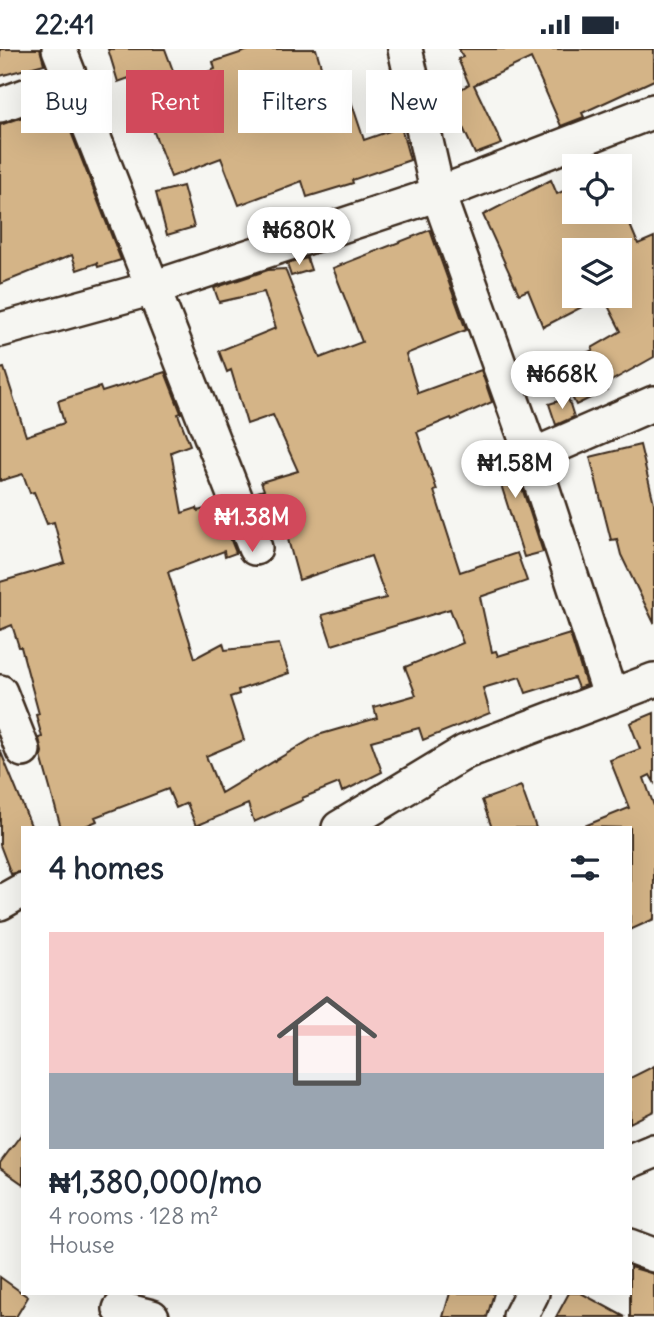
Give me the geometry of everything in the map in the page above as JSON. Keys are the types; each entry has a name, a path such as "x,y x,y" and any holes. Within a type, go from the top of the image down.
{"street":[{"path":"59,49 66,70"},
{"path":"405,49 438,194 532,456 610,695"},
{"path":"0,105 21,98"},
{"path":"0,330 153,288 438,194 654,111"},
{"path":"91,133 255,548"},
{"path":"532,456 654,403"},
{"path":"342,826 465,752 654,680"},
{"path":"0,692 23,750"},
{"path":"0,903 21,891"},
{"path":"632,1160 654,1151"},
{"path":"632,1247 654,1255"},
{"path":"520,1317 531,1295"},
{"path":"120,1309 152,1317"}],"building":[{"path":"0,49 40,49 44,64 0,76"},
{"path":"108,49 165,49 173,70 126,70 126,79 118,82"},
{"path":"252,49 316,49 322,70 238,70 238,133 352,133 352,104 364,140 384,133 403,133 410,160 352,180 353,183 307,197 302,181 239,205 221,158 171,177 154,133 224,133 224,70 213,70 215,69 213,62"},
{"path":"459,49 654,49 654,80 582,113 584,117 561,126 531,58 474,85 502,144 475,154 462,126 462,89 469,84 458,59 463,57"},
{"path":"21,118 21,133 71,133 121,260 98,267 97,263 77,270 72,255 0,284 0,125"},
{"path":"551,180 557,194 562,192 562,224 630,224 638,244 654,237 654,357 604,385 607,390 576,405 557,367 593,350 592,348 621,331 609,308 632,308 632,238 562,238 562,308 580,308 543,327 528,290 519,294 483,215"},
{"path":"183,186 194,227 167,235 156,193"},
{"path":"430,230 466,330 406,354 418,393 481,370 492,402 417,432 460,572 517,553 527,581 480,597 492,652 496,651 498,656 570,634 586,685 578,688 574,678 526,693 520,677 483,688 490,713 423,740 419,728 371,741 382,772 342,792 339,783 254,822 248,804 196,826 187,803 176,808 168,789 95,817 97,821 86,826 60,826 41,756 39,738 42,737 36,715 39,714 21,647 12,625 0,630 0,582 65,563 54,522 47,524 34,492 30,493 23,474 0,481 0,369 4,368 26,436 64,423 58,401 100,387 102,392 165,372 190,445 171,452 182,513 217,505 236,553 225,557 224,551 168,572 195,658 223,643 225,650 279,644 289,673 238,690 239,694 230,697 244,740 206,756 221,793 318,735 377,718 374,707 416,695 405,667 463,643 450,609 332,645 322,615 386,598 371,556 299,580 286,532 272,538 254,493 264,490 261,482 298,471 273,415 247,424 231,370 227,372 219,351 276,328 264,292 219,302 214,288 268,270 285,269 320,358 362,342 333,268"},
{"path":"307,258 311,270 291,276 287,264"},
{"path":"568,398 574,417 556,425 549,404"},
{"path":"508,445 543,552 524,557 497,472 492,475 486,452"},
{"path":"640,445 654,503 654,623 621,555 617,539 611,540 590,457"},
{"path":"654,713 654,782 650,775 644,778 654,806 654,919 632,929 632,826 584,826 629,808 610,760 640,749 630,723"},
{"path":"0,750 31,826 21,826 21,872 11,874 0,845"},
{"path":"521,786 535,826 491,826 482,800"},
{"path":"654,1066 654,1111 632,1122 632,1077"},
{"path":"21,1135 21,1183 0,1168 0,1163"},
{"path":"632,1268 654,1274 654,1317 630,1317"},
{"path":"0,1277 21,1292 21,1295 28,1297 16,1317 0,1317"},
{"path":"449,1295 493,1295 487,1317 443,1317"},
{"path":"568,1295 585,1295 625,1317 556,1317"}]}
